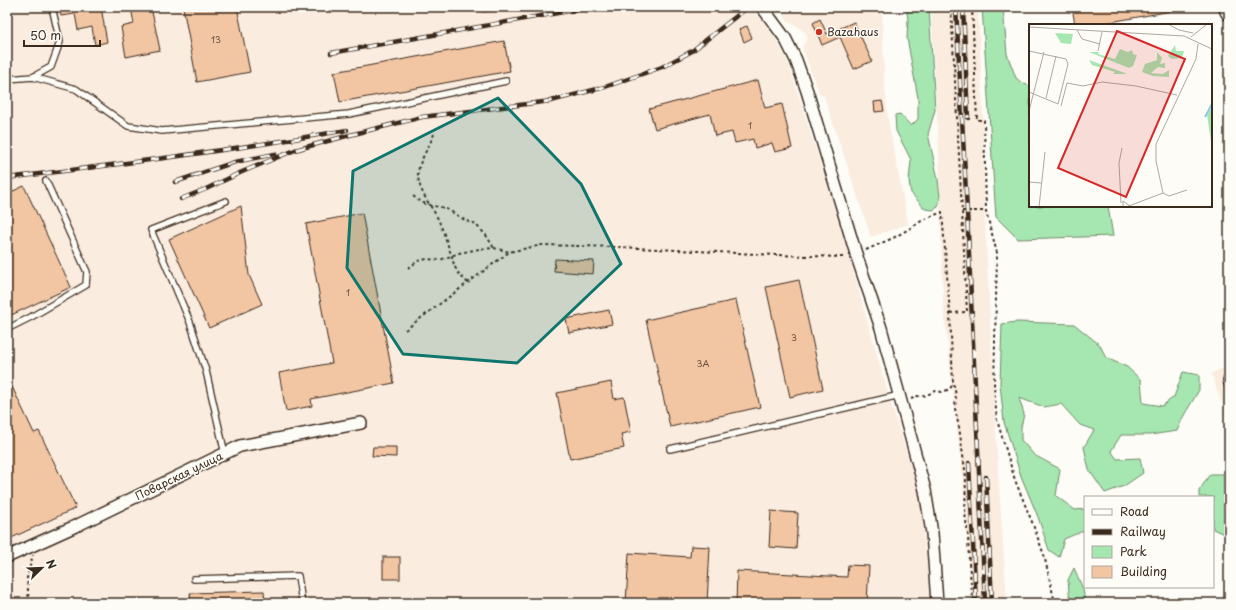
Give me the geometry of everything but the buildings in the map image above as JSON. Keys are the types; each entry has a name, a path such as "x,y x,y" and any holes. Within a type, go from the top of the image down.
{"main road":[{"path":"1227,7 1229,12"}],"street":[{"path":"762,7 785,38 796,60 807,91 856,254 904,397 925,490 932,534 937,603"},
{"name":"Поварская улица","path":"7,557 240,446 361,423"}],"lane":[{"path":"33,78 51,67 60,42 52,7"},
{"path":"7,79 33,78 76,89 128,126 162,131 348,114 506,81"},
{"path":"7,329 86,285 87,272 46,181"},
{"path":"225,454 206,371 190,322 151,230 226,201"},
{"path":"1229,378 1226,380 1229,389"},
{"path":"670,449 904,397"},
{"path":"194,579 298,576 302,603"}],"path":[{"path":"950,313 967,312 951,7"},
{"path":"972,7 977,120 984,120 986,211 997,253 994,387 997,420 1015,480 1044,555 1055,603"},
{"path":"434,134 432,142 424,154 418,173 419,184 429,205 438,219 455,268 460,276 468,283"},
{"path":"413,196 423,203 445,208 470,223 474,223 486,235 494,248"},
{"path":"962,211 986,211"},
{"path":"405,330 509,252 542,245 843,257 856,254 893,238 923,220 942,212 950,313 953,382 956,395 955,409 966,478 965,514 973,603"},
{"path":"408,268 418,261 427,259 440,260 459,253 479,249 494,248 509,252"},
{"path":"904,397 924,396 936,391 942,392 950,389 953,382"},
{"path":"29,603 27,578 36,544"}],"highlighted area":[{"path":"498,98 581,184 621,264 517,363 403,354 347,268 353,171"}],"shaded area":[{"path":"7,7 752,7 775,38 788,62 844,239 891,404 919,492 931,603 7,603"},
{"path":"779,7 882,7 884,78 888,120 908,224 871,237 824,96 820,95 802,47 808,38 805,32 788,22"},
{"path":"931,7 978,7 983,112 984,204 998,472 1007,603 971,603 963,478 943,303 939,152"},
{"path":"1229,366 1229,423 1211,373"}],"green space":[{"path":"906,7 929,7 935,110 928,134 938,179 940,198 938,207 933,210 925,209 911,193 909,181 911,160 896,131 895,115 900,114 911,126 918,119 918,98 907,38 908,19"},
{"path":"982,7 1003,7 1007,54 1016,78 1022,83 1029,86 1029,207 1108,207 1113,236 1018,239 996,217"},
{"path":"1017,322 1074,324 1100,345 1106,358 1127,367 1141,380 1143,403 1162,406 1174,397 1183,372 1199,375 1199,390 1183,417 1177,431 1150,435 1121,435 1111,451 1117,459 1140,458 1143,473 1124,486 1105,493 1089,470 1084,447 1094,430 1080,425 1061,404 1044,407 1019,398 1024,414 1021,427 1021,440 1034,455 1060,469 1056,496 1075,510 1084,509 1084,532 1064,539 1059,557 1049,550 1038,517 1021,476 1004,422 1000,384 1002,324"},
{"path":"1210,474 1229,474 1229,550 1226,535 1214,529 1214,496 1199,496 1199,491"},
{"path":"1074,568 1083,589 1085,603 1070,603 1068,580"}],"railway":[{"path":"484,10 503,7"},
{"path":"331,53 569,11 583,7"},
{"path":"181,199 295,150 350,135 422,117 551,101 605,87 662,67 692,51 748,7"},
{"path":"956,7 985,603"},
{"path":"963,7 968,118"},
{"path":"7,178 135,162 347,130"},
{"path":"175,182 235,162 275,154"},
{"path":"969,463 976,603"},
{"path":"986,477 992,603"}],"place":[{"name":"Bazahaus","path":"819,32"}]}
